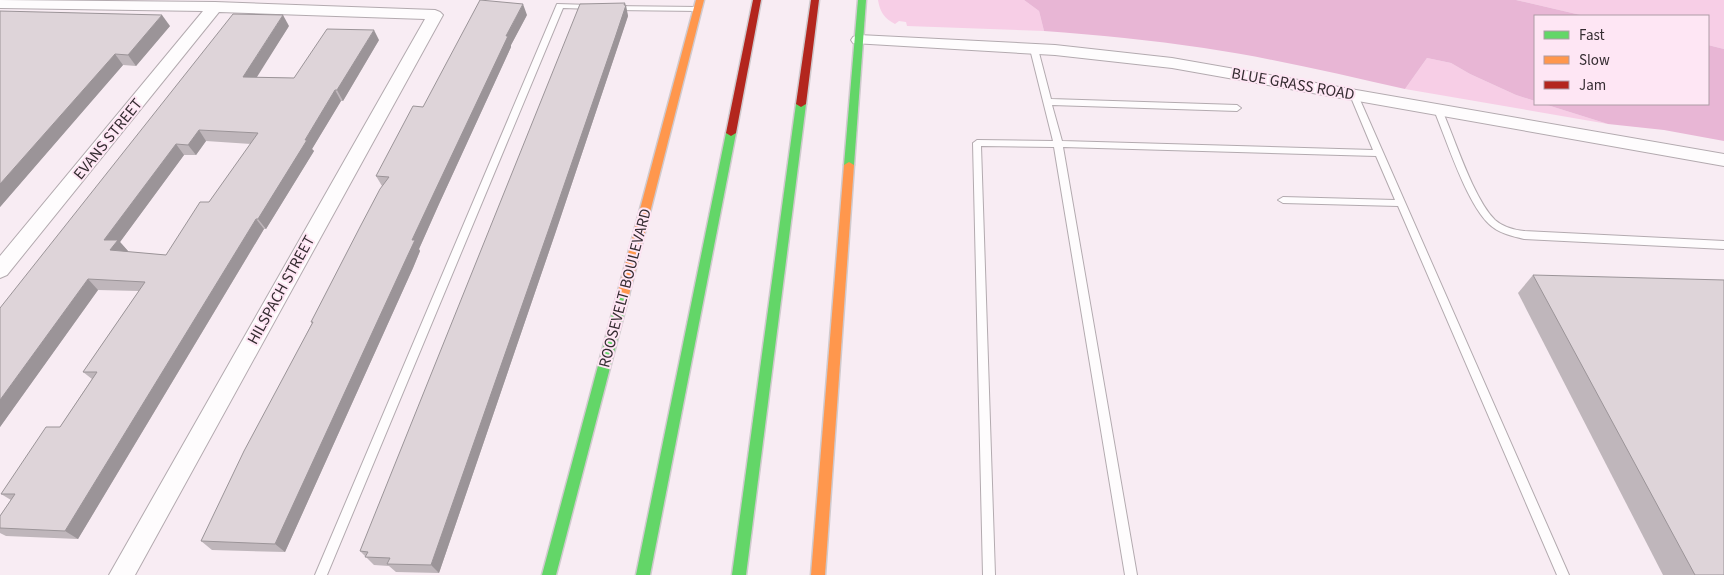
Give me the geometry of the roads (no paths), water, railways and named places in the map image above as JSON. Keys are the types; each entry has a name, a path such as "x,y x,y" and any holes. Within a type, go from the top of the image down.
{"highway":[{"path":"643,575 757,0"},
{"path":"739,575 815,0"},
{"path":"818,575 862,0"},
{"name":"ROOSEVELT BOULEVARD","path":"549,575 699,5"}],"street":[{"path":"0,3 215,8"},
{"name":"HILSPACH STREET","path":"120,575 436,15 215,8"},
{"name":"EVANS STREET","path":"0,270 215,8"},
{"name":"BLUE GRASS ROAD","path":"859,40 1034,48 1114,55 1172,63 1724,160"}],"lane":[{"path":"321,575 560,6 699,5"},
{"path":"1034,48 1058,144 1131,575"},
{"path":"1354,95 1563,575"},
{"path":"1047,102 1237,108"},
{"path":"1438,110 1480,207 1492,222 1507,231 1524,235 1724,245"},
{"path":"989,575 977,143 1379,153"},
{"path":"1283,200 1401,203"}]}
